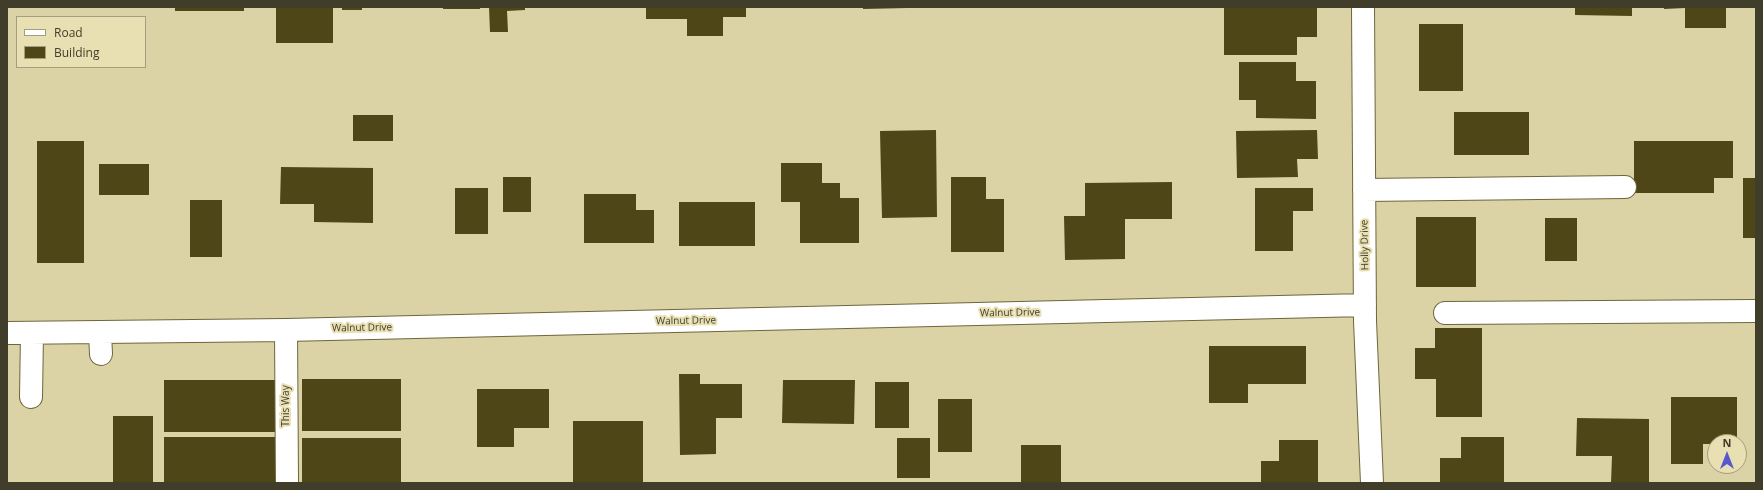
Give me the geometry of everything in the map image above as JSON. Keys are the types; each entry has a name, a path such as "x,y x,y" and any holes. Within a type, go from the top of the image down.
{"street":[{"name":"Holly Drive","path":"1363,7 1365,306 1372,483"},
{"path":"1364,190 1625,187"},
{"name":"Walnut Drive","path":"7,334 286,330 1365,306"},
{"path":"1446,314 1756,311"},
{"name":"This Way","path":"286,330 287,483"},
{"path":"100,333 100,354"},
{"path":"31,397 32,334"}],"building":[{"path":"175,7 244,7 244,11 175,11"},
{"path":"276,7 333,7 333,43 276,43"},
{"path":"342,7 362,7 362,10 342,10"},
{"path":"443,7 480,7 480,9 443,9"},
{"path":"489,7 525,7 525,10 507,11 508,32 490,32"},
{"path":"646,7 746,7 746,17 723,17 723,36 687,36 687,19 646,19"},
{"path":"863,7 907,7 907,8 863,9"},
{"path":"1224,7 1317,7 1317,37 1297,37 1297,55 1224,55"},
{"path":"1575,7 1632,7 1632,16 1575,15"},
{"path":"1664,7 1726,7 1726,28 1685,28 1685,8 1664,9"},
{"path":"1419,24 1463,24 1463,91 1419,91"},
{"path":"1239,62 1296,62 1296,81 1316,81 1316,119 1256,118 1256,100 1239,100"},
{"path":"1454,112 1529,112 1529,155 1454,155"},
{"path":"353,115 393,115 393,141 353,141"},
{"path":"936,130 937,217 882,218 880,131"},
{"path":"1317,130 1318,159 1297,159 1298,177 1237,178 1236,131"},
{"path":"37,141 84,141 84,263 37,263"},
{"path":"1634,141 1733,141 1733,178 1714,178 1714,193 1634,193"},
{"path":"781,163 822,163 822,183 840,183 840,198 859,198 859,243 800,243 800,202 781,202"},
{"path":"99,164 149,164 149,195 99,195"},
{"path":"281,167 373,168 373,223 314,222 314,204 280,204"},
{"path":"503,177 531,177 531,212 503,212"},
{"path":"951,177 986,177 986,199 1004,199 1004,252 951,252"},
{"path":"1743,178 1756,178 1756,238 1743,238"},
{"path":"1172,182 1172,219 1125,219 1125,259 1065,260 1064,216 1085,216 1085,183"},
{"path":"455,188 488,188 488,234 455,234"},
{"path":"1255,188 1313,188 1313,211 1293,211 1293,251 1255,251"},
{"path":"584,194 636,194 636,210 654,210 654,243 584,243"},
{"path":"190,200 222,200 222,257 190,257"},
{"path":"679,202 755,202 755,246 679,246"},
{"path":"1416,217 1476,217 1476,287 1416,287"},
{"path":"1545,218 1577,218 1577,261 1545,261"},
{"path":"1435,328 1482,328 1482,417 1436,417 1436,379 1415,379 1415,348 1435,348"},
{"path":"1209,346 1306,346 1306,384 1248,384 1248,403 1209,403"},
{"path":"679,374 700,374 700,384 742,384 742,418 716,418 716,454 680,455"},
{"path":"302,379 401,379 401,431 302,431"},
{"path":"164,380 276,380 276,432 164,432"},
{"path":"783,380 855,380 854,424 782,423"},
{"path":"875,382 909,382 909,428 875,428"},
{"path":"477,389 549,389 549,428 514,428 514,447 477,447"},
{"path":"1671,397 1737,397 1737,434 1707,434 1707,444 1703,444 1703,464 1671,464"},
{"path":"938,399 972,399 972,452 938,452"},
{"path":"113,416 153,416 153,483 113,483"},
{"path":"1577,418 1649,419 1649,483 1611,483 1612,456 1576,456"},
{"path":"573,421 643,421 643,483 573,483"},
{"path":"164,437 277,437 277,483 164,483"},
{"path":"1461,437 1504,437 1504,483 1440,483 1440,458 1461,458"},
{"path":"302,438 401,438 401,483 302,483"},
{"path":"897,438 930,438 930,478 897,478"},
{"path":"1279,440 1318,440 1318,483 1261,483 1261,461 1279,461"},
{"path":"1021,445 1061,445 1061,483 1021,483"}]}
